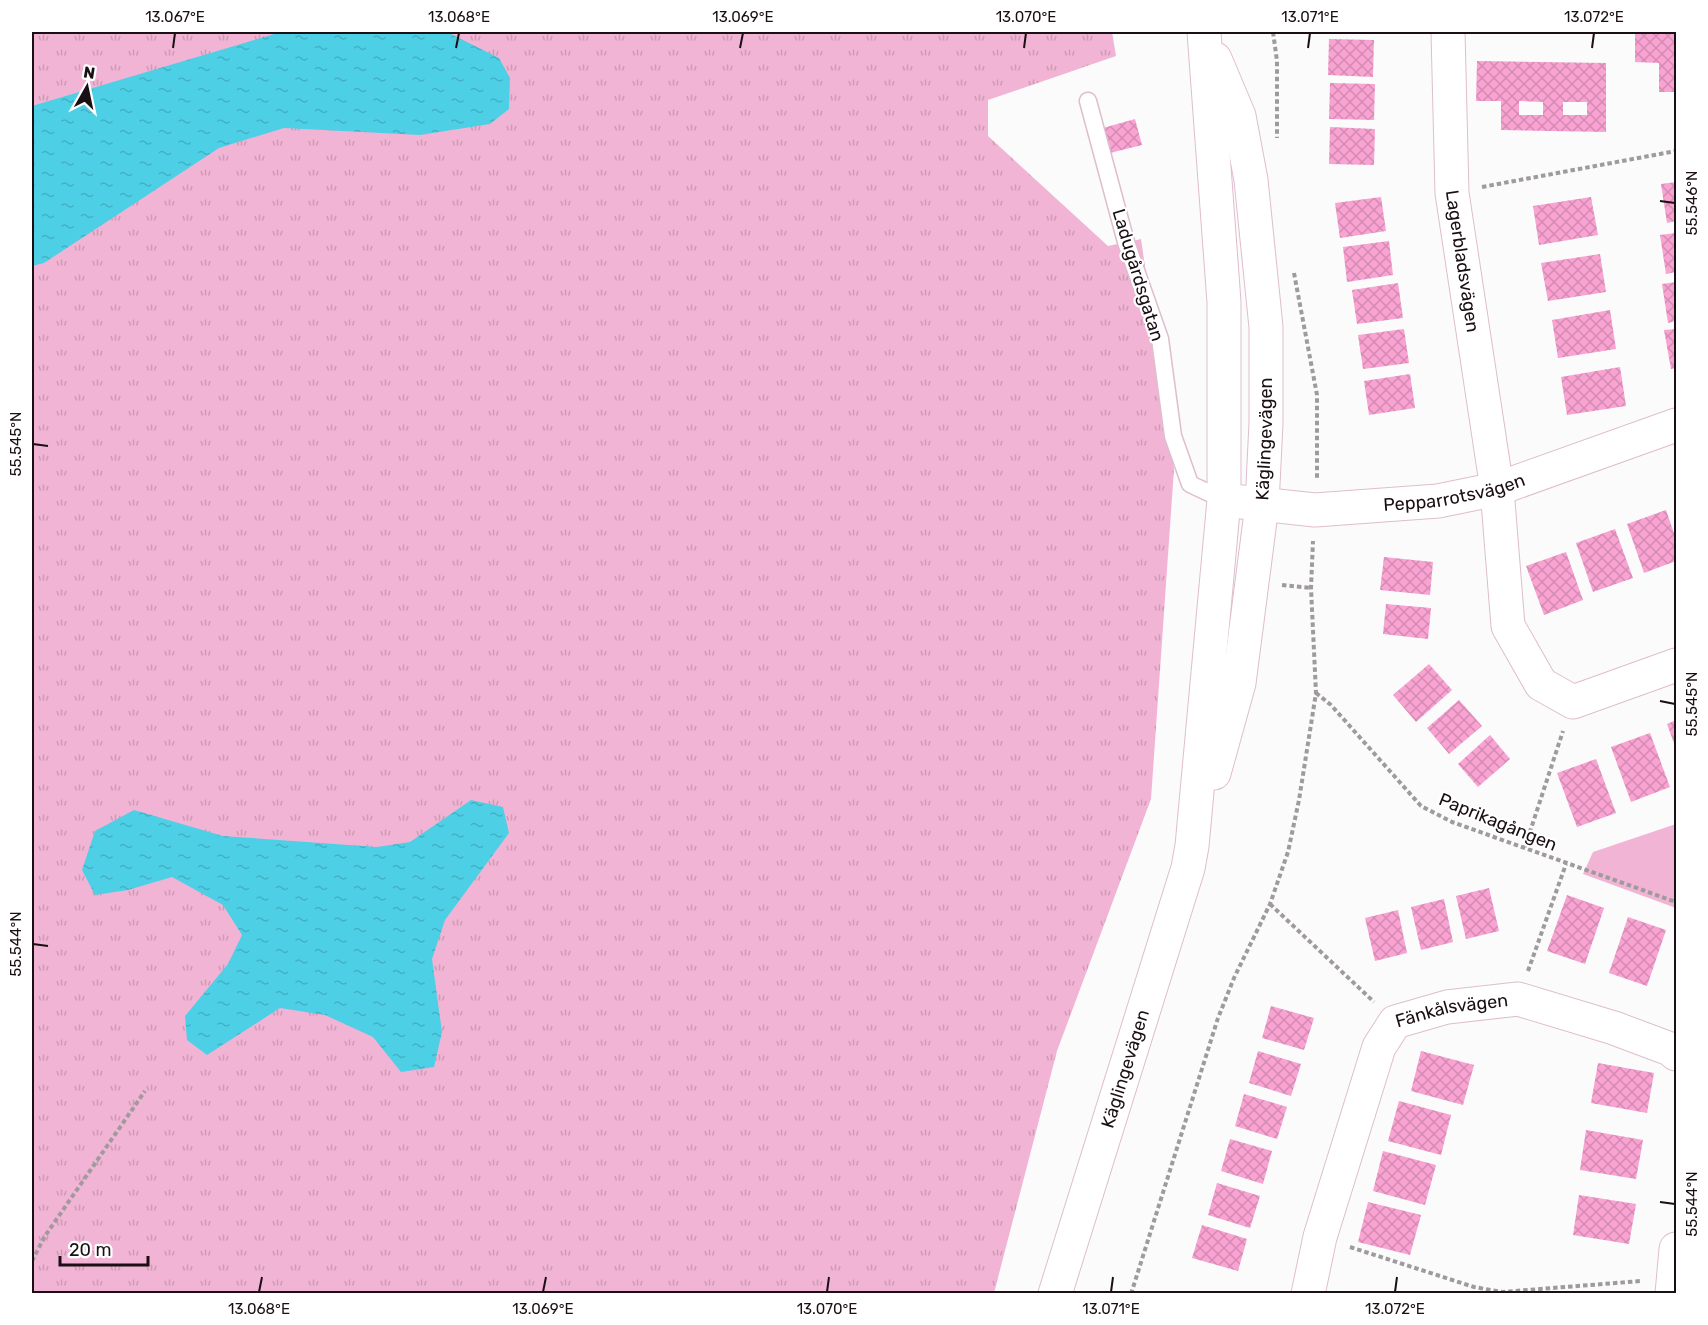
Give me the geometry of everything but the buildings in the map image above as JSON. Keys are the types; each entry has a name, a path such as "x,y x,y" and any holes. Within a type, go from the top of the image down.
{"main road":[{"name":"Käglingevägen","path":"1055,1293 1188,868 1192,846 1224,500 1224,302 1204,32"},
{"name":"Käglingevägen","path":"1192,846 1239,683 1262,505 1266,423 1266,327 1251,180 1239,116 1204,32"},
{"name":"Lagerbladsvägen","path":"1448,32 1452,193 1497,489 1508,626 1541,684 1573,702"},
{"name":"Pepparrotsvägen","path":"1224,500 1315,510 1438,501 1497,489 1677,425"},
{"path":"1573,702 1677,664"},
{"name":"Fänkålsvägen","path":"1308,1293 1320,1237 1379,1047 1395,1022 1447,1007 1518,999 1614,1028 1670,1049 1677,1054"}],"lane":[{"name":"Ladugårdsgatan","path":"1088,100 1126,242 1160,339 1173,436 1190,484 1224,500"}],"path":[{"path":"1452,193 1677,151"},
{"name":"Paprikagången","path":"1316,693 1331,705 1421,806 1452,822 1677,902"},
{"path":"1525,847 1573,702"},
{"path":"1518,999 1566,864"},
{"path":"1270,904 1395,1022"},
{"path":"32,1261 45,1236 145,1091"},
{"path":"1320,1237 1474,1287 1502,1293 1635,1283 1674,1271"}],"green space":[{"path":"32,32 1112,32 1116,56 988,100 988,136 1108,246 1141,239 1174,469 1151,799 1057,1051 994,1293 32,1293"},
{"path":"1676,824 1676,908 1583,874 1593,852"}],"water":[{"path":"281,32 447,32 499,58 510,78 509,109 490,124 420,135 284,128 219,148 44,263 32,266 32,106"},
{"path":"471,800 503,807 509,833 445,920 432,959 442,1032 434,1067 401,1072 373,1037 325,1015 280,1008 207,1055 187,1040 185,1016 228,964 242,935 223,905 172,877 128,890 95,895 82,870 95,831 134,810 223,836 377,847 410,842"}]}
